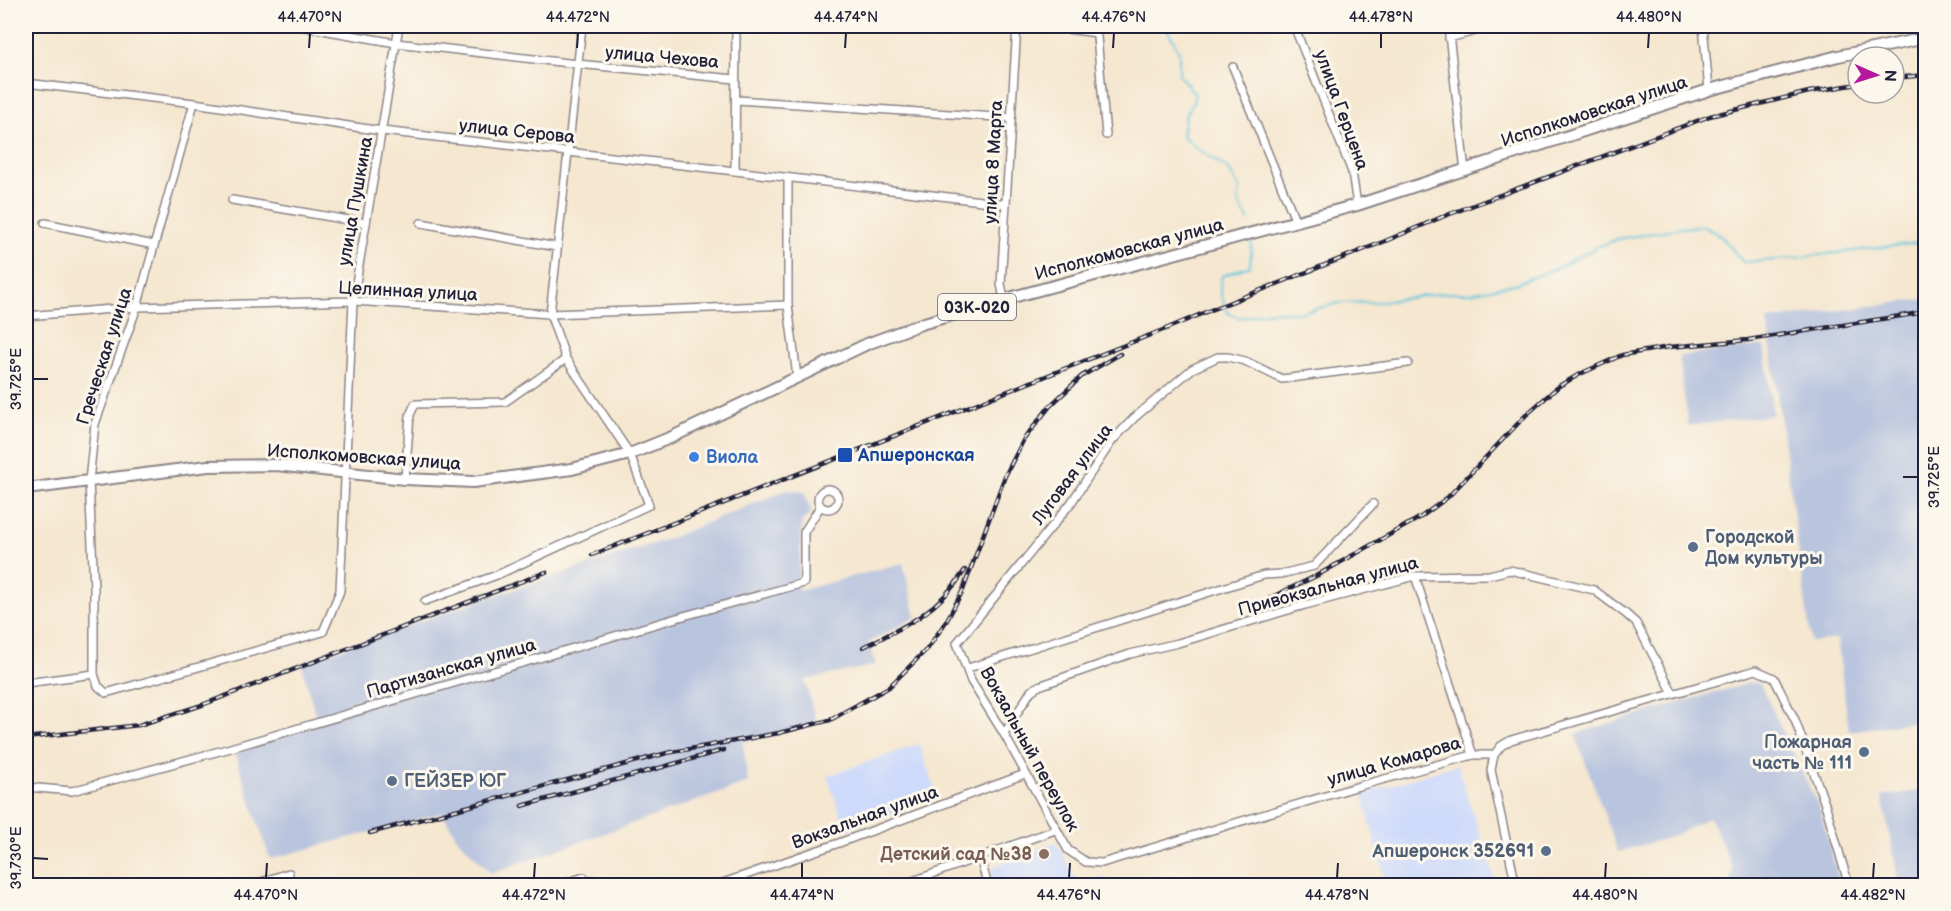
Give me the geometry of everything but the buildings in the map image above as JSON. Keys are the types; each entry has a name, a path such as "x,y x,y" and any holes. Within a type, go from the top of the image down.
{"main road":[{"name":"Исполкомовская улица","path":"26,489 208,466 276,465 405,479 473,482 572,469 630,454 672,437 867,344 921,324 1004,299 1357,206 1708,90 1838,56 1926,38"}],"street":[{"name":"улица Чехова","path":"300,26 396,43 735,79"},
{"name":"улица Пушкина","path":"94,674 98,686 106,693 323,632 340,591 353,302 399,26"},
{"path":"425,601 497,576 649,505 630,454 566,359 550,314 582,26"},
{"path":"735,171 736,26"},
{"name":"улица 8 Марта","path":"1004,299 1001,284 1017,26"},
{"path":"1044,26 1097,29 1106,135"},
{"name":"улица Герцена","path":"1294,26 1352,172 1357,206"},
{"path":"1448,26 1465,171"},
{"path":"1449,38 1494,26"},
{"path":"1703,26 1708,90"},
{"path":"1233,67 1296,222"},
{"name":"улица Серова","path":"26,83 194,103 382,131 1006,204"},
{"path":"736,100 1011,118"},
{"name":"Греческая улица","path":"94,674 94,588 89,481 95,424 137,307 194,103"},
{"path":"788,178 788,304 797,377"},
{"path":"232,200 366,223"},
{"path":"45,223 154,245"},
{"path":"421,223 557,248"},
{"name":"Целинная улица","path":"26,315 137,307 353,302 550,314 788,304"},
{"name":"Луговая улица","path":"957,643 1071,503 1113,441 1134,418 1192,369 1218,357 1228,357 1245,361 1282,379 1408,363"},
{"path":"405,479 410,415 415,404 506,402 566,359"},
{"name":"Привокзальная улица","path":"968,668 1264,575 1281,574 1314,566 1373,504"},
{"name":"Партизанская улица","path":"26,787 72,791 227,749 680,616 804,583 804,532 820,507"},
{"name":"Привокзальная улица","path":"1004,734 1031,692 1039,686 1130,654 1178,644 1305,605 1415,576 1489,575 1510,570 1594,590 1636,623 1673,693"},
{"path":"1415,576 1473,755"},
{"name":"Вокзальный переулок","path":"957,643 971,681 1004,734 1055,830 1068,850 1086,862"},
{"path":"1516,885 1491,770 1494,755 1501,746 1511,740 1756,670 1774,678 1795,720 1826,807 1849,885"},
{"path":"26,683 94,674"},
{"name":"улица Комарова","path":"1086,862 1102,862 1352,788 1473,755 1494,755"},
{"name":"Вокзальная улица","path":"714,885 839,843 1025,774"},
{"path":"899,885 1055,830"},
{"path":"980,858 988,885"},
{"path":"249,885 289,873"},
{"path":"556,885 584,877"}],"shaded area":[{"path":"1926,299 1925,755 1920,721 1849,731 1837,639 1811,642 1767,320"},
{"path":"1764,345 1773,415 1688,426 1679,356"},
{"path":"787,490 804,492 812,513 802,521 798,591 903,563 916,617 868,643 876,665 805,680 816,723 743,742 748,783 491,873 458,839 442,813 270,859 235,754 318,724 301,663 484,599 665,540"},
{"path":"1753,682 1760,684 1820,809 1840,885 1729,885 1733,869 1710,817 1671,837 1618,852 1575,734"},
{"path":"919,744 938,798 846,830 827,776"},
{"path":"1457,765 1497,885 1387,885 1362,794"},
{"path":"1925,790 1925,885 1899,885 1882,796"},
{"name":"Детский сад №38","path":"1056,842 1079,885 992,885 993,867"},
{"path":"1100,877 1108,880 1112,885 1079,885"}],"waterway":[{"path":"1166,26 1179,52 1179,75 1195,94 1185,117 1182,135 1195,147 1229,170 1240,189 1238,203 1249,221"},
{"path":"1252,240 1250,266 1222,276 1220,286 1228,313 1240,318 1270,311 1299,313 1339,303 1381,302 1444,293 1471,293 1515,284 1557,268 1618,239 1681,228 1702,226 1720,235 1743,262 1778,260 1926,242"}],"railway":[{"path":"1906,77 1926,75"},
{"path":"592,555 1168,328 1442,217 1710,116 1809,92 1846,86"},
{"path":"1270,598 1316,576 1421,517 1448,497 1526,415 1559,386 1622,355 1669,347 1748,340 1926,312"},
{"path":"370,833 667,753 779,733 830,720 889,687 928,648 947,620 963,590 1005,476 1024,439 1050,406 1082,376 1120,354"},
{"path":"863,647 907,625 932,607 944,597 965,570"},
{"path":"26,738 139,725 202,705 546,572"},
{"path":"522,806 724,750"}],"place":[{"name":"Апшеронская","path":"845,455"},
{"name":"Виола","path":"694,457"},
{"name":"Городской Дом культуры","path":"1693,547"},
{"name":"Пожарная часть № 111","path":"1864,752"},
{"name":"ГЕЙЗЕР ЮГ","path":"392,781"},
{"name":"Апшеронск 352691","path":"1546,851"},
{"name":"Детский сад №38","path":"1044,854"}]}
